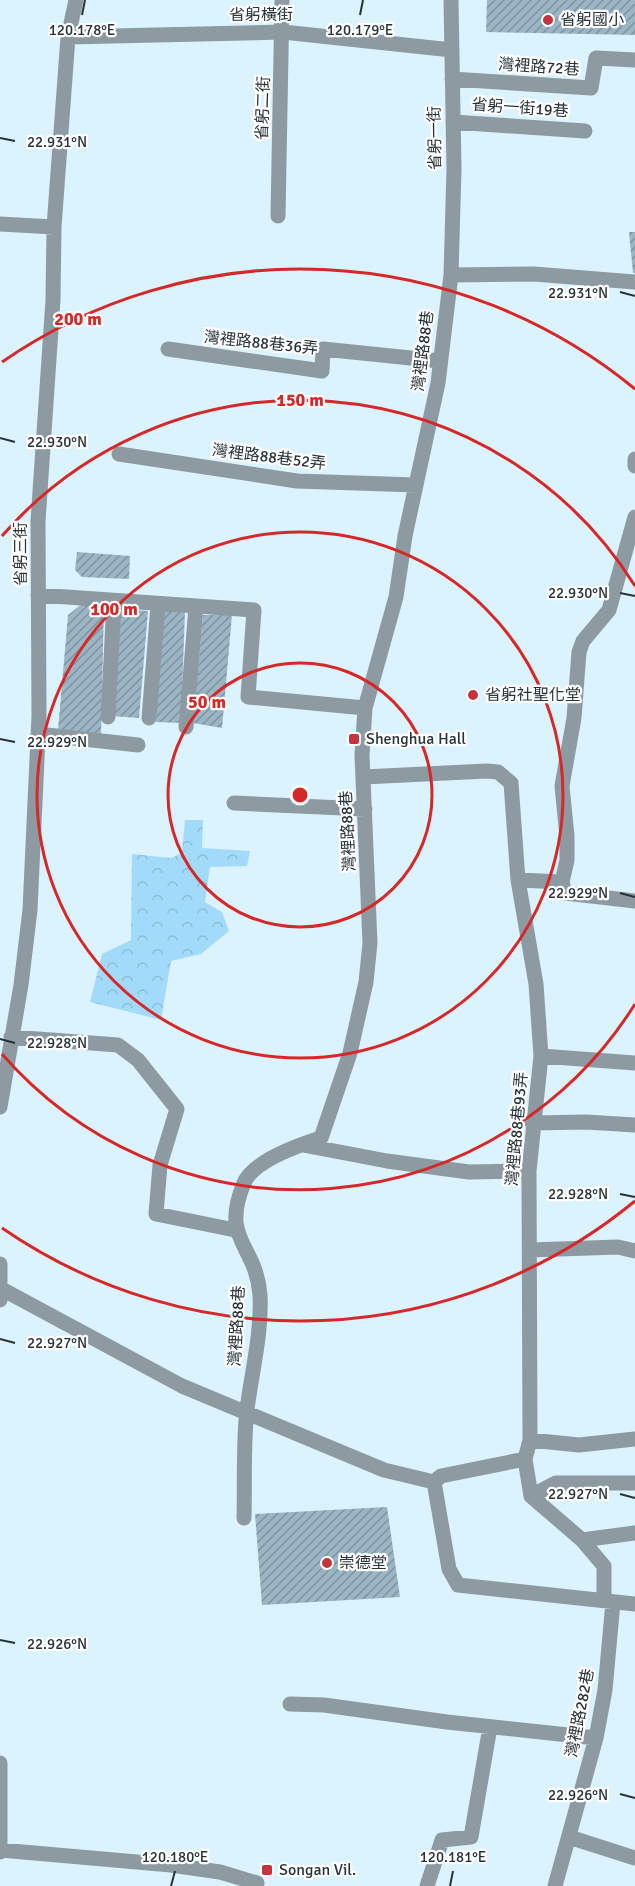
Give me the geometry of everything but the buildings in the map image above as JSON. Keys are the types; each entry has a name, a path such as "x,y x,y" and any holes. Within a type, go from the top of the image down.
{"street":[{"name":"省躬三街","path":"0,1107 21,985 30,910 38,734 39,521 53,300 54,227 68,37 76,0"},
{"name":"省躬二街","path":"278,216 284,32 282,0"},
{"name":"省躬一街","path":"451,0 453,122 451,275"},
{"name":"省躬橫街","path":"68,37 284,32 452,50"},
{"name":"灣裡路72巷","path":"452,79 591,88 596,58 635,60"},
{"name":"省躬一街19巷","path":"453,122 585,131"},
{"path":"0,224 54,227"},
{"path":"451,275 534,274 635,282"},
{"name":"灣裡路88巷","path":"244,1518 247,1411 260,1298 257,1272 235,1230 234,1210 245,1180 258,1166 301,1144 321,1138 350,1053 366,982 370,943 362,735 365,708 396,597 416,485 433,408 451,275"},
{"name":"灣裡路88巷36弄","path":"168,349 322,370 323,349 440,361"},
{"name":"灣裡路88巷52弄","path":"119,454 297,481 416,485"},
{"path":"635,460 635,465"},
{"path":"635,517 609,610 583,641 579,652 574,718 562,786 567,836 567,860 562,882 565,893 635,901"},
{"path":"38,594 114,602 254,610 248,697 365,708"},
{"path":"108,717 114,602"},
{"path":"149,718 158,605"},
{"path":"186,727 196,607"},
{"path":"38,734 138,745"},
{"name":"灣裡路88巷93弄","path":"363,777 487,771 505,777 511,783 518,880 536,984 541,1056 532,1123 529,1171 530,1440 525,1459 531,1496"},
{"path":"234,803 365,809"},
{"path":"518,880 562,882"},
{"path":"11,1037 118,1045 138,1060 177,1109 160,1165 156,1214 235,1230"},
{"path":"541,1056 635,1063"},
{"path":"532,1123 586,1122 635,1125"},
{"path":"301,1144 387,1161 469,1172 529,1171"},
{"path":"530,1250 618,1247 635,1251"},
{"path":"0,1264 0,1292 182,1386 247,1411 384,1470 434,1482"},
{"path":"530,1440 579,1445 635,1439"},
{"path":"434,1482 441,1476 525,1459"},
{"path":"434,1482 449,1569 458,1585 635,1604"},
{"path":"608,1601 604,1566 582,1540 531,1496 556,1484 635,1483"},
{"path":"582,1540 635,1533"},
{"name":"灣裡路282巷","path":"555,1886 596,1738 605,1690 608,1601"},
{"path":"290,1704 324,1705 490,1727 596,1738"},
{"path":"427,1886 442,1840 471,1837 490,1727"},
{"path":"0,1763 0,1851 200,1869 220,1872 260,1885"},
{"path":"569,1837 635,1857"}],"green space":[{"path":"185,820 203,820 202,848 250,851 247,866 210,867 205,902 222,912 229,931 201,954 171,961 161,1020 90,1002 102,954 131,940 132,854 171,858 182,853"}],"place":[{"name":"省躬國小","path":"548,20"},
{"name":"省躬社聖化堂","path":"473,695"},
{"name":"Shenghua Hall","path":"354,739"},
{"name":"崇德堂","path":"327,1563"},
{"name":"Songan Vil.","path":"267,1870"}]}
